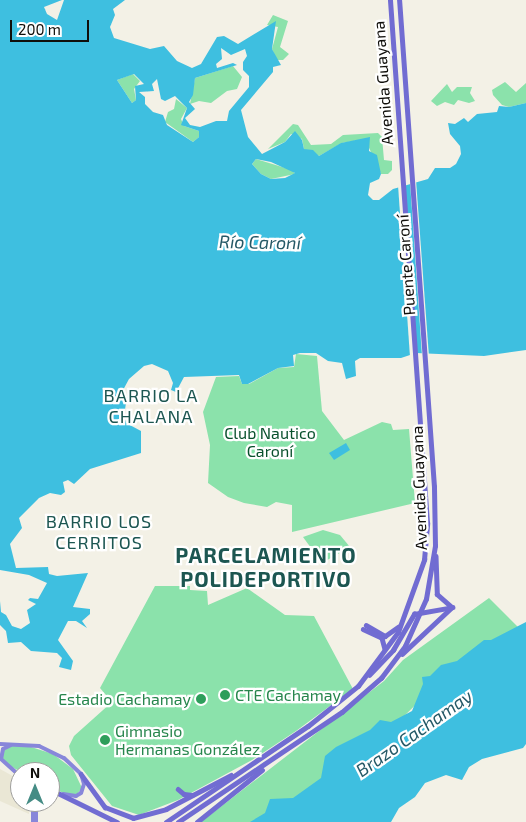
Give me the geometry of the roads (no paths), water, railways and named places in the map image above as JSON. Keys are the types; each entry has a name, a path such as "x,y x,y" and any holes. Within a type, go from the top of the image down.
{"main road":[{"name":"Avenida Guayana","path":"390,0 400,164"},
{"name":"Avenida Guayana","path":"399,0 412,163"},
{"name":"Puente Caroní","path":"412,163 426,365"},
{"name":"Puente Caroní","path":"400,164 414,365"},
{"name":"Avenida Guayana","path":"166,822 314,721 358,686 378,662 403,620 424,560 427,523 414,365"},
{"name":"Avenida Guayana","path":"178,822 342,712 381,678 405,646 426,599 435,546 426,365"},
{"path":"435,546 437,594 452,607"},
{"path":"381,678 422,633 452,607"},
{"path":"358,686 393,650 414,614 452,607"},
{"path":"378,662 386,644 382,638 365,627 377,634 389,635 403,620"},
{"path":"0,744 17,744 52,750 81,774 99,801 121,816 143,818 175,805 250,765"},
{"path":"10,769 5,766 1,755 6,747 17,744"},
{"path":"197,822 278,756"},
{"path":"60,793 73,796 81,793 84,784 81,774"},
{"path":"175,805 178,789 184,794 194,795"},
{"path":"60,794 117,822"}],"water":[{"name":"Río Caroní","path":"0,0 62,0 44,7 47,14 57,20 64,0 125,0 113,9 115,15 110,27 114,38 150,49 164,46 177,61 192,68 201,64 217,37 224,36 238,44 276,21 272,49 281,65 273,67 273,72 241,110 248,137 262,154 285,142 295,131 302,140 304,149 313,150 319,156 341,143 370,137 369,151 377,155 381,174 379,179 370,183 368,195 373,200 379,200 393,189 428,179 435,168 450,168 456,164 461,154 460,146 450,134 448,123 455,124 464,118 468,122 477,114 497,112 499,106 509,107 526,103 526,350 484,356 416,353 401,358 360,358 355,361 356,376 346,379 342,363 328,361 316,353 300,353 293,355 294,366 278,368 248,384 242,384 239,375 184,377 176,392 171,390 173,383 168,371 152,364 144,366 129,379 122,392 124,396 132,399 126,403 124,416 126,423 141,431 141,453 90,469 74,484 68,480 63,482 65,492 61,495 50,493 39,498 19,518 22,528 10,544 16,568 48,567 49,574 57,576 88,573 73,607 90,609 90,614 82,621 87,628 76,621 68,621 58,640 73,661 71,670 59,667 62,658 57,653 31,651 21,642 8,643 6,631 0,625 0,601 1,612 6,615 12,626 21,629 30,623 27,610 36,604 28,600 30,598 38,599 47,583 29,575 0,570","holes":["221,48 231,55 245,49 247,56 243,62 243,70 249,76 249,87 229,111 227,121 216,121 200,127 190,125 185,118 195,109 189,102 193,95 195,78 237,65 233,63 217,68 216,64 222,59","134,74 144,84 135,86 136,100 132,103 117,80","157,79 161,99 165,101 175,96 187,108 181,125 199,131 199,137 193,142 167,125 163,115 153,112 145,104 145,97 139,92 154,91 152,84","256,159 271,162 295,173 285,178 271,179 261,174 252,164"]},
{"path":"346,443 350,450 334,460 329,453"},
{"name":"Brazo Cachamay","path":"526,622 526,744 523,748 482,759 469,767 462,780 446,775 425,783 415,797 399,808 391,822 250,822 265,813 270,799 293,798 321,778 325,756 336,747 370,730 380,720 391,722 412,711 423,684 422,677 430,676 441,665 457,661 484,640 491,640"}],"place":[{"name":"CTE Cachamay","path":"225,695"},
{"name":"Estadio Cachamay","path":"201,699"},
{"name":"Gimnasio Hermanas González","path":"105,740"}],"district":[{"name":"BARRIO LA CHALANA","path":"151,406"},
{"name":"BARRIO LOS CERRITOS","path":"99,532"},
{"name":"PARCELAMIENTO POLIDEPORTIVO","path":"266,567"}],"park label":[{"name":"Club Nautico Caroní","path":"270,442"}]}
